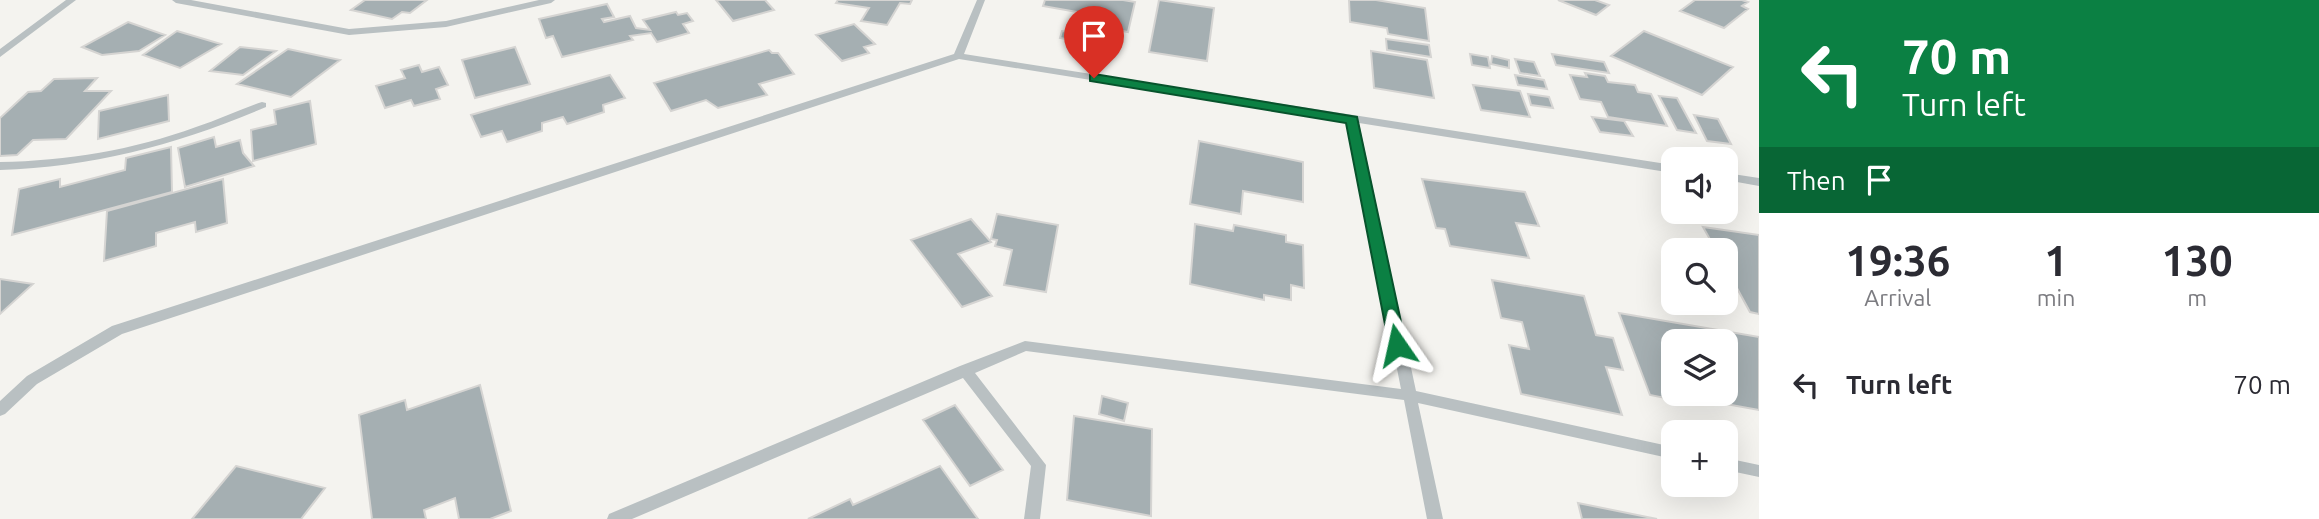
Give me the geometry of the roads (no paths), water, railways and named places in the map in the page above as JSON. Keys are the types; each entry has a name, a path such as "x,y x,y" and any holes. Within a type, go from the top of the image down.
{"lane":[{"path":"0,54 72,0"},
{"path":"176,0 349,32 446,24 551,0"},
{"path":"958,56 981,0"},
{"path":"0,410 32,380 117,330 958,56 1661,167"},
{"path":"0,166 68,162 101,156 190,134 262,105"},
{"path":"1353,120 1434,519"},
{"path":"1738,179 1759,183"},
{"path":"615,519 1025,346 1407,396 1661,450"},
{"path":"965,370 1039,465 1032,519"},
{"path":"1738,467 1759,471"}]}
